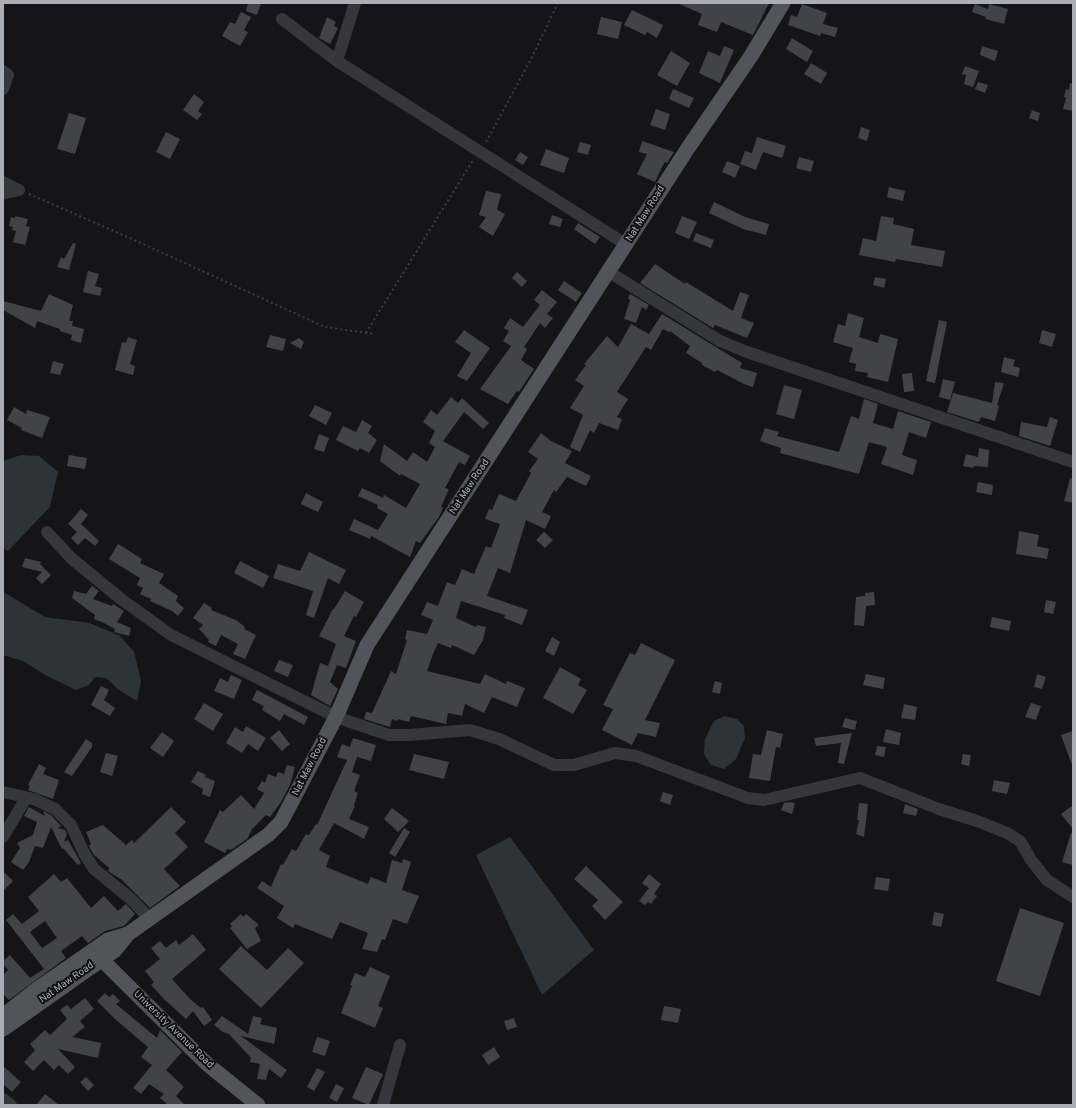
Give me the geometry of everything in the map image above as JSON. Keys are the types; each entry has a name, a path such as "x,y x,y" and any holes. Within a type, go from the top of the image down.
{"main road":[{"name":"Nat Maw Road","path":"3,1029 97,955 108,940 128,934 268,835 281,822 336,717 367,645 627,245 688,148 751,56 783,3"},
{"name":"Nat Maw Road","path":"3,1016 36,990 97,955"},
{"name":"University Avenue Road","path":"97,955 207,1064 258,1105"}],"street":[{"path":"337,62 355,3"},
{"path":"282,19 337,62 481,148 627,245"},
{"path":"3,71 8,75 3,89"},
{"path":"3,182 19,190"},
{"path":"3,193 19,190"},
{"path":"609,272 720,341 747,352 1073,462"},
{"path":"47,532 72,558 122,599 171,635 336,717 389,735 409,735 470,730 499,739 554,765 574,764 615,754 636,756 748,798 764,800 860,778 939,810 980,822 1007,833 1020,841 1031,860 1047,880 1073,896"},
{"path":"3,792 26,798 55,809 71,824 84,853 94,869 131,899 149,918"},
{"path":"3,837 26,798"},
{"path":"383,1105 400,1045"},
{"path":"3,1099 11,1105"}],"path":[{"path":"366,333 481,148 530,61 558,3"},
{"path":"19,190 132,239 325,327 374,334"}],"shaded area":[{"path":"21,455 39,456 58,472 50,507 8,551 3,548 3,461"},
{"path":"3,592 45,617 90,623 120,636 134,652 141,681 137,701 119,690 106,678 95,677 89,685 76,690 45,675 23,661 3,655"},
{"path":"725,716 737,719 744,726 745,738 736,759 724,769 711,765 704,754 705,739 714,721"},
{"path":"510,837 594,950 542,995 476,855"}],"building":[{"path":"248,3 261,3 257,15 246,11"},
{"path":"677,3 769,3 753,35 721,22 717,32 698,25 702,14"},
{"path":"802,4 827,13 823,24 838,28 835,37 821,33 820,36 788,25 791,15 797,17"},
{"path":"975,4 988,9 989,4 1008,9 1004,24 985,19 986,17 972,12"},
{"path":"632,10 663,25 657,38 647,32 645,35 624,25"},
{"path":"241,12 251,17 244,30 248,32 240,46 222,36 230,22 235,24"},
{"path":"327,17 336,22 334,26 338,28 330,44 319,38"},
{"path":"601,17 622,22 618,39 597,34"},
{"path":"792,38 813,51 807,62 786,49"},
{"path":"724,46 734,50 720,83 699,73 708,51 720,56"},
{"path":"982,46 998,51 995,61 980,55"},
{"path":"671,51 690,63 677,86 657,75"},
{"path":"811,63 827,73 821,84 804,74"},
{"path":"965,66 979,71 973,87 964,84 966,75 962,74"},
{"path":"978,82 988,85 985,93 975,89"},
{"path":"1070,83 1073,84 1073,111 1063,109 1066,98 1064,97 1066,89 1069,90"},
{"path":"673,89 694,98 689,108 669,99"},
{"path":"194,94 204,102 198,111 202,114 197,120 183,110"},
{"path":"656,109 670,114 665,130 650,125"},
{"path":"1032,110 1040,113 1038,121 1029,118"},
{"path":"69,113 86,118 75,154 57,149"},
{"path":"861,127 870,130 867,141 858,138"},
{"path":"166,132 180,139 170,159 156,152"},
{"path":"757,137 786,146 782,158 763,152 756,170 740,164 745,151 752,153"},
{"path":"642,141 674,152 667,163 665,162 655,182 637,174 647,154 639,152"},
{"path":"580,142 591,145 588,155 577,152"},
{"path":"546,149 569,158 564,173 540,165"},
{"path":"520,152 528,157 523,165 515,160"},
{"path":"799,157 814,161 811,172 796,168"},
{"path":"727,161 740,166 735,178 722,172"},
{"path":"889,187 905,191 903,201 887,197"},
{"path":"486,191 501,194 497,210 505,214 493,236 479,227 486,217 479,215"},
{"path":"714,202 745,217 769,224 766,235 743,229 709,213"},
{"path":"552,215 563,219 560,227 549,224"},
{"path":"15,216 28,219 26,226 30,227 25,245 13,242 16,231 12,230 13,227 9,226 11,217 15,218"},
{"path":"682,216 697,222 689,239 675,233"},
{"path":"881,216 894,218 893,224 914,229 911,245 945,251 942,267 896,259 895,262 859,255 863,238 876,241"},
{"path":"578,223 600,237 595,244 574,229"},
{"path":"696,233 714,240 711,248 693,241"},
{"path":"73,243 76,244 69,270 57,267 61,257 64,259"},
{"path":"655,264 685,284 686,282 733,311 740,292 749,295 741,318 754,323 747,338 715,325 713,328 640,283"},
{"path":"88,271 99,274 95,286 102,288 100,296 83,292"},
{"path":"517,272 527,281 522,287 512,278"},
{"path":"875,277 886,279 884,288 873,285"},
{"path":"564,281 582,293 576,302 558,290"},
{"path":"542,290 557,302 547,314 553,318 545,328 540,323 524,347 527,349 521,360 534,369 519,392 517,391 508,404 480,389 511,346 503,341 509,331 504,328 510,318 523,327 540,305 534,300"},
{"path":"49,294 73,305 69,321 73,321 72,326 84,329 81,343 71,340 72,335 60,331 60,329 37,321 35,328 3,310 3,301 41,311"},
{"path":"630,294 649,305 646,310 642,307 636,323 624,319 630,300 628,298"},
{"path":"848,313 864,318 859,337 878,343 880,334 898,339 888,382 867,377 868,373 855,371 856,364 849,362 853,348 833,342 838,324 845,326"},
{"path":"662,314 742,363 740,368 757,373 753,387 717,370 715,372 702,365 702,363 686,353 690,346 670,331 669,332 663,329 651,350 646,347 617,392 628,399 617,417 622,419 618,430 599,423 594,433 590,430 580,452 570,447 583,415 570,408 584,386 575,380 586,365 584,364 607,336 618,347 631,324 649,334"},
{"path":"939,320 947,322 935,383 926,381"},
{"path":"464,330 490,348 467,381 457,376 471,353 455,342"},
{"path":"1042,330 1056,334 1052,347 1039,343"},
{"path":"270,335 286,339 283,351 266,347"},
{"path":"128,337 137,340 130,364 135,366 133,375 115,370 122,342 126,343"},
{"path":"299,338 304,342 301,349 290,343"},
{"path":"1004,357 1015,360 1013,366 1020,368 1018,377 1001,372"},
{"path":"53,361 64,364 60,375 50,373"},
{"path":"912,373 914,391 904,392 902,374"},
{"path":"943,379 955,382 950,400 939,397"},
{"path":"995,382 1004,383 997,405 999,406 995,421 981,417 979,422 947,412 953,393 992,403"},
{"path":"784,385 802,390 794,419 776,414"},
{"path":"451,397 458,403 462,398 489,423 483,429 464,412 443,441 470,456 465,465 459,462 445,488 449,489 441,507 443,508 439,517 420,543 416,541 410,557 371,536 370,539 349,530 354,519 378,530 388,514 377,508 378,505 358,496 362,488 383,498 384,495 406,508 420,484 401,474 400,476 380,461 384,444 407,461 413,452 427,462 435,447 429,443 435,431 423,422 431,410 437,415"},
{"path":"864,399 878,404 873,423 893,429 898,411 931,422 926,438 909,432 902,455 917,460 913,475 881,464 887,447 869,442 859,474 780,453 781,448 760,441 765,428 779,432 777,436 839,452 851,416 859,419"},
{"path":"315,405 332,413 326,425 309,416"},
{"path":"14,407 26,414 27,410 50,417 42,438 21,430 22,428 7,420"},
{"path":"1050,417 1058,420 1050,446 1019,436 1021,422 1047,427"},
{"path":"362,420 372,426 368,433 377,440 369,453 360,448 358,451 336,440 343,426 356,432"},
{"path":"541,433 551,441 572,451 565,463 591,476 586,486 567,477 556,492 554,490 542,512 551,516 545,529 526,520 510,573 498,568 487,596 528,610 522,625 504,618 505,615 461,601 456,618 476,627 477,625 486,627 483,640 474,655 452,645 451,648 438,643 427,671 480,684 485,674 506,684 507,681 525,688 517,707 492,697 484,713 465,704 462,716 448,713 446,724 411,716 409,722 392,719 390,727 364,719 366,712 372,713 391,671 396,674 407,640 405,639 407,630 427,634 433,620 421,615 427,602 438,606 447,582 455,585 462,569 474,574 486,546 491,548 500,524 485,519 489,509 492,510 499,494 516,501 531,473 529,471 538,459 528,452"},
{"path":"319,434 329,438 324,452 314,449"},
{"path":"979,448 989,450 988,467 974,466 973,468 963,466 966,454 978,457"},
{"path":"69,455 87,458 85,469 67,466"},
{"path":"1070,478 1073,479 1073,503 1064,501"},
{"path":"978,482 993,485 992,495 976,492"},
{"path":"306,493 323,502 318,512 301,504"},
{"path":"81,509 88,515 81,524 99,541 95,546 85,538 78,545 71,538 77,532 68,524"},
{"path":"1019,531 1039,535 1037,546 1049,549 1047,559 1016,554"},
{"path":"544,532 553,540 545,548 536,540"},
{"path":"118,544 142,559 140,563 164,574 159,583 178,596 176,601 184,608 178,616 172,611 150,601 151,599 140,594 143,588 137,585 140,578 109,559"},
{"path":"309,552 346,570 339,584 328,578 314,618 306,615 313,591 273,578 278,564 300,571"},
{"path":"25,558 41,562 40,564 51,575 42,584 36,578 42,572 22,567"},
{"path":"240,561 269,576 263,588 234,573"},
{"path":"92,586 99,591 93,599 112,606 113,604 124,611 117,622 131,628 129,636 114,632 115,629 94,619 95,615 72,598 74,591 86,594"},
{"path":"345,591 364,602 356,617 354,616 344,636 356,641 346,668 337,665 330,682 338,689 330,706 311,695 320,663 328,666 336,644 319,636 333,609"},
{"path":"874,592 875,605 866,606 864,626 854,625 856,597 865,596 865,593"},
{"path":"1046,600 1056,602 1053,614 1044,612"},
{"path":"204,603 212,608 211,610 236,620 245,627 244,629 256,635 245,659 233,654 238,644 221,635 216,646 208,642 209,640 199,629 203,625 193,618"},
{"path":"992,617 1011,621 1009,631 990,627"},
{"path":"552,637 560,642 554,656 545,651"},
{"path":"641,643 675,660 645,720 660,723 656,737 638,733 632,745 602,730 613,709 603,705 630,653 635,655"},
{"path":"279,660 293,665 288,677 274,671"},
{"path":"560,667 581,679 578,685 587,690 573,714 543,698"},
{"path":"866,674 885,678 883,689 863,685"},
{"path":"1037,674 1046,677 1042,689 1034,687"},
{"path":"231,675 242,680 234,699 214,691 220,678 228,682"},
{"path":"715,681 722,683 720,694 712,692"},
{"path":"101,686 109,690 104,700 115,708 110,716 91,705"},
{"path":"257,690 308,717 304,725 284,714 280,721 262,710 264,706 252,700"},
{"path":"204,703 223,714 213,731 194,719"},
{"path":"1031,703 1041,706 1036,720 1025,717"},
{"path":"904,704 917,707 915,720 901,718"},
{"path":"845,718 857,721 855,730 842,727"},
{"path":"246,726 266,738 258,751 248,744 242,753 226,743 235,727 243,732"},
{"path":"886,729 901,733 899,745 883,742"},
{"path":"279,730 290,744 282,751 270,738"},
{"path":"767,730 783,734 780,748 776,747 770,781 749,778 753,754 761,755"},
{"path":"1073,731 1073,765 1072,765 1061,735"},
{"path":"162,732 174,741 163,757 150,748"},
{"path":"852,733 844,764 838,763 841,743 816,746 814,738"},
{"path":"353,738 376,745 371,761 357,757 352,772 360,775 354,791 358,793 355,806 349,819 369,827 364,839 334,823 319,850 330,856 326,867 368,884 371,877 386,883 392,860 402,863 403,859 411,862 402,890 419,896 407,924 393,919 385,940 382,939 377,952 362,949 368,933 340,922 332,939 295,924 293,928 277,918 284,906 257,888 262,881 271,887 281,864 283,865 292,849 296,851 306,834 309,835 316,824 317,825 347,760 337,757 342,744 350,747"},
{"path":"86,739 92,743 92,747 72,776 64,772"},
{"path":"877,746 886,747 884,757 875,755"},
{"path":"106,753 118,756 112,776 100,772"},
{"path":"414,754 449,762 444,779 409,770"},
{"path":"963,754 971,755 969,766 961,764"},
{"path":"39,764 46,768 43,774 59,780 53,799 28,790 30,786 28,785"},
{"path":"287,765 295,767 290,785 281,802 270,817 266,815 252,829 247,839 231,850 227,849 225,853 204,842 220,810 223,812 241,795 254,809 264,793 257,789 262,781 265,783 268,774 276,777 278,772 284,774"},
{"path":"198,771 206,775 205,777 215,781 210,797 202,794 203,789 191,782"},
{"path":"994,780 1010,783 1007,794 992,791"},
{"path":"663,792 673,795 670,805 660,801"},
{"path":"784,803 795,803 792,814 781,810"},
{"path":"859,803 868,804 864,837 856,834 859,820 857,820"},
{"path":"905,804 918,809 916,816 903,813"},
{"path":"1073,805 1073,829 1061,814"},
{"path":"29,807 45,816 43,811 51,815 61,826 58,828 65,830 67,834 64,842 68,840 81,863 78,865 63,848 62,849 51,827 43,848 35,846 29,862 23,870 11,862 20,848 17,843 33,835 37,822 24,816"},
{"path":"171,807 186,822 175,833 188,847 164,869 180,886 150,908 122,880 108,871 109,868 94,855 89,846 91,844 86,832 103,825 126,845 132,840 134,843"},
{"path":"392,808 409,821 398,832 384,819"},
{"path":"404,828 410,832 395,857 389,853"},
{"path":"1071,833 1073,833 1073,865 1062,862"},
{"path":"586,866 623,902 605,920 592,906 598,900 574,879"},
{"path":"3,871 13,881 3,891"},
{"path":"54,874 61,882 67,878 91,908 104,896 118,911 126,904 135,914 124,926 105,931 88,943 82,936 61,951 66,958 9,1000 3,994 3,975 8,970 3,964 3,961 10,955 30,978 44,969 6,920 13,914 22,924 39,911 28,897","holes":["45,921 57,938 42,948 30,932"]},
{"path":"649,874 661,884 654,894 657,896 651,904 648,902 645,905 639,901 649,888 642,883"},
{"path":"876,877 890,879 888,891 874,889"},
{"path":"1020,908 1064,923 1040,996 996,981"},
{"path":"934,912 944,914 941,927 932,925"},
{"path":"241,914 243,917 246,914 259,925 255,928 261,941 247,949 230,928 232,926 230,924"},
{"path":"193,934 206,950 172,979 190,999 201,1008 203,1007 212,1020 204,1026 193,1011 186,1019 164,999 151,985 154,982 145,971 160,959 151,948 160,941 166,948 176,940 179,945"},
{"path":"241,946 267,970 288,948 304,963 261,1008 219,969"},
{"path":"370,967 390,976 378,1006 383,1008 375,1028 341,1013 352,986 350,985 355,973 365,977"},
{"path":"105,993 109,997 113,994 120,1001 116,1004 157,1038 160,1030 182,1052 166,1070 184,1087 176,1096 185,1105 168,1105 160,1098 164,1094 149,1084 141,1094 133,1088 152,1065 141,1057 148,1047 116,1020 97,1001"},
{"path":"85,998 94,1009 80,1021 85,1027 72,1037 101,1043 98,1058 58,1049 75,1067 68,1074 59,1065 54,1070 44,1060 33,1071 24,1062 35,1050 30,1044 45,1030 50,1035 67,1019 60,1010 67,1005 71,1009"},
{"path":"664,1006 681,1009 678,1023 661,1020"},
{"path":"222,1016 248,1034 253,1016 262,1018 260,1024 277,1028 274,1044 241,1036 287,1070 281,1078 269,1069 266,1080 257,1079 260,1064 250,1062 251,1058 229,1034 223,1032 214,1025"},
{"path":"514,1018 517,1027 507,1030 504,1021"},
{"path":"317,1037 330,1041 325,1056 312,1052"},
{"path":"494,1047 500,1057 488,1065 482,1055"},
{"path":"3,1066 21,1082 12,1092 3,1084"},
{"path":"366,1067 383,1074 369,1105 352,1098"},
{"path":"317,1068 325,1072 314,1091 307,1087"},
{"path":"86,1077 94,1085 88,1091 80,1082"},
{"path":"336,1084 344,1088 337,1102 329,1098"},
{"path":"45,1094 59,1105 36,1105"}]}
